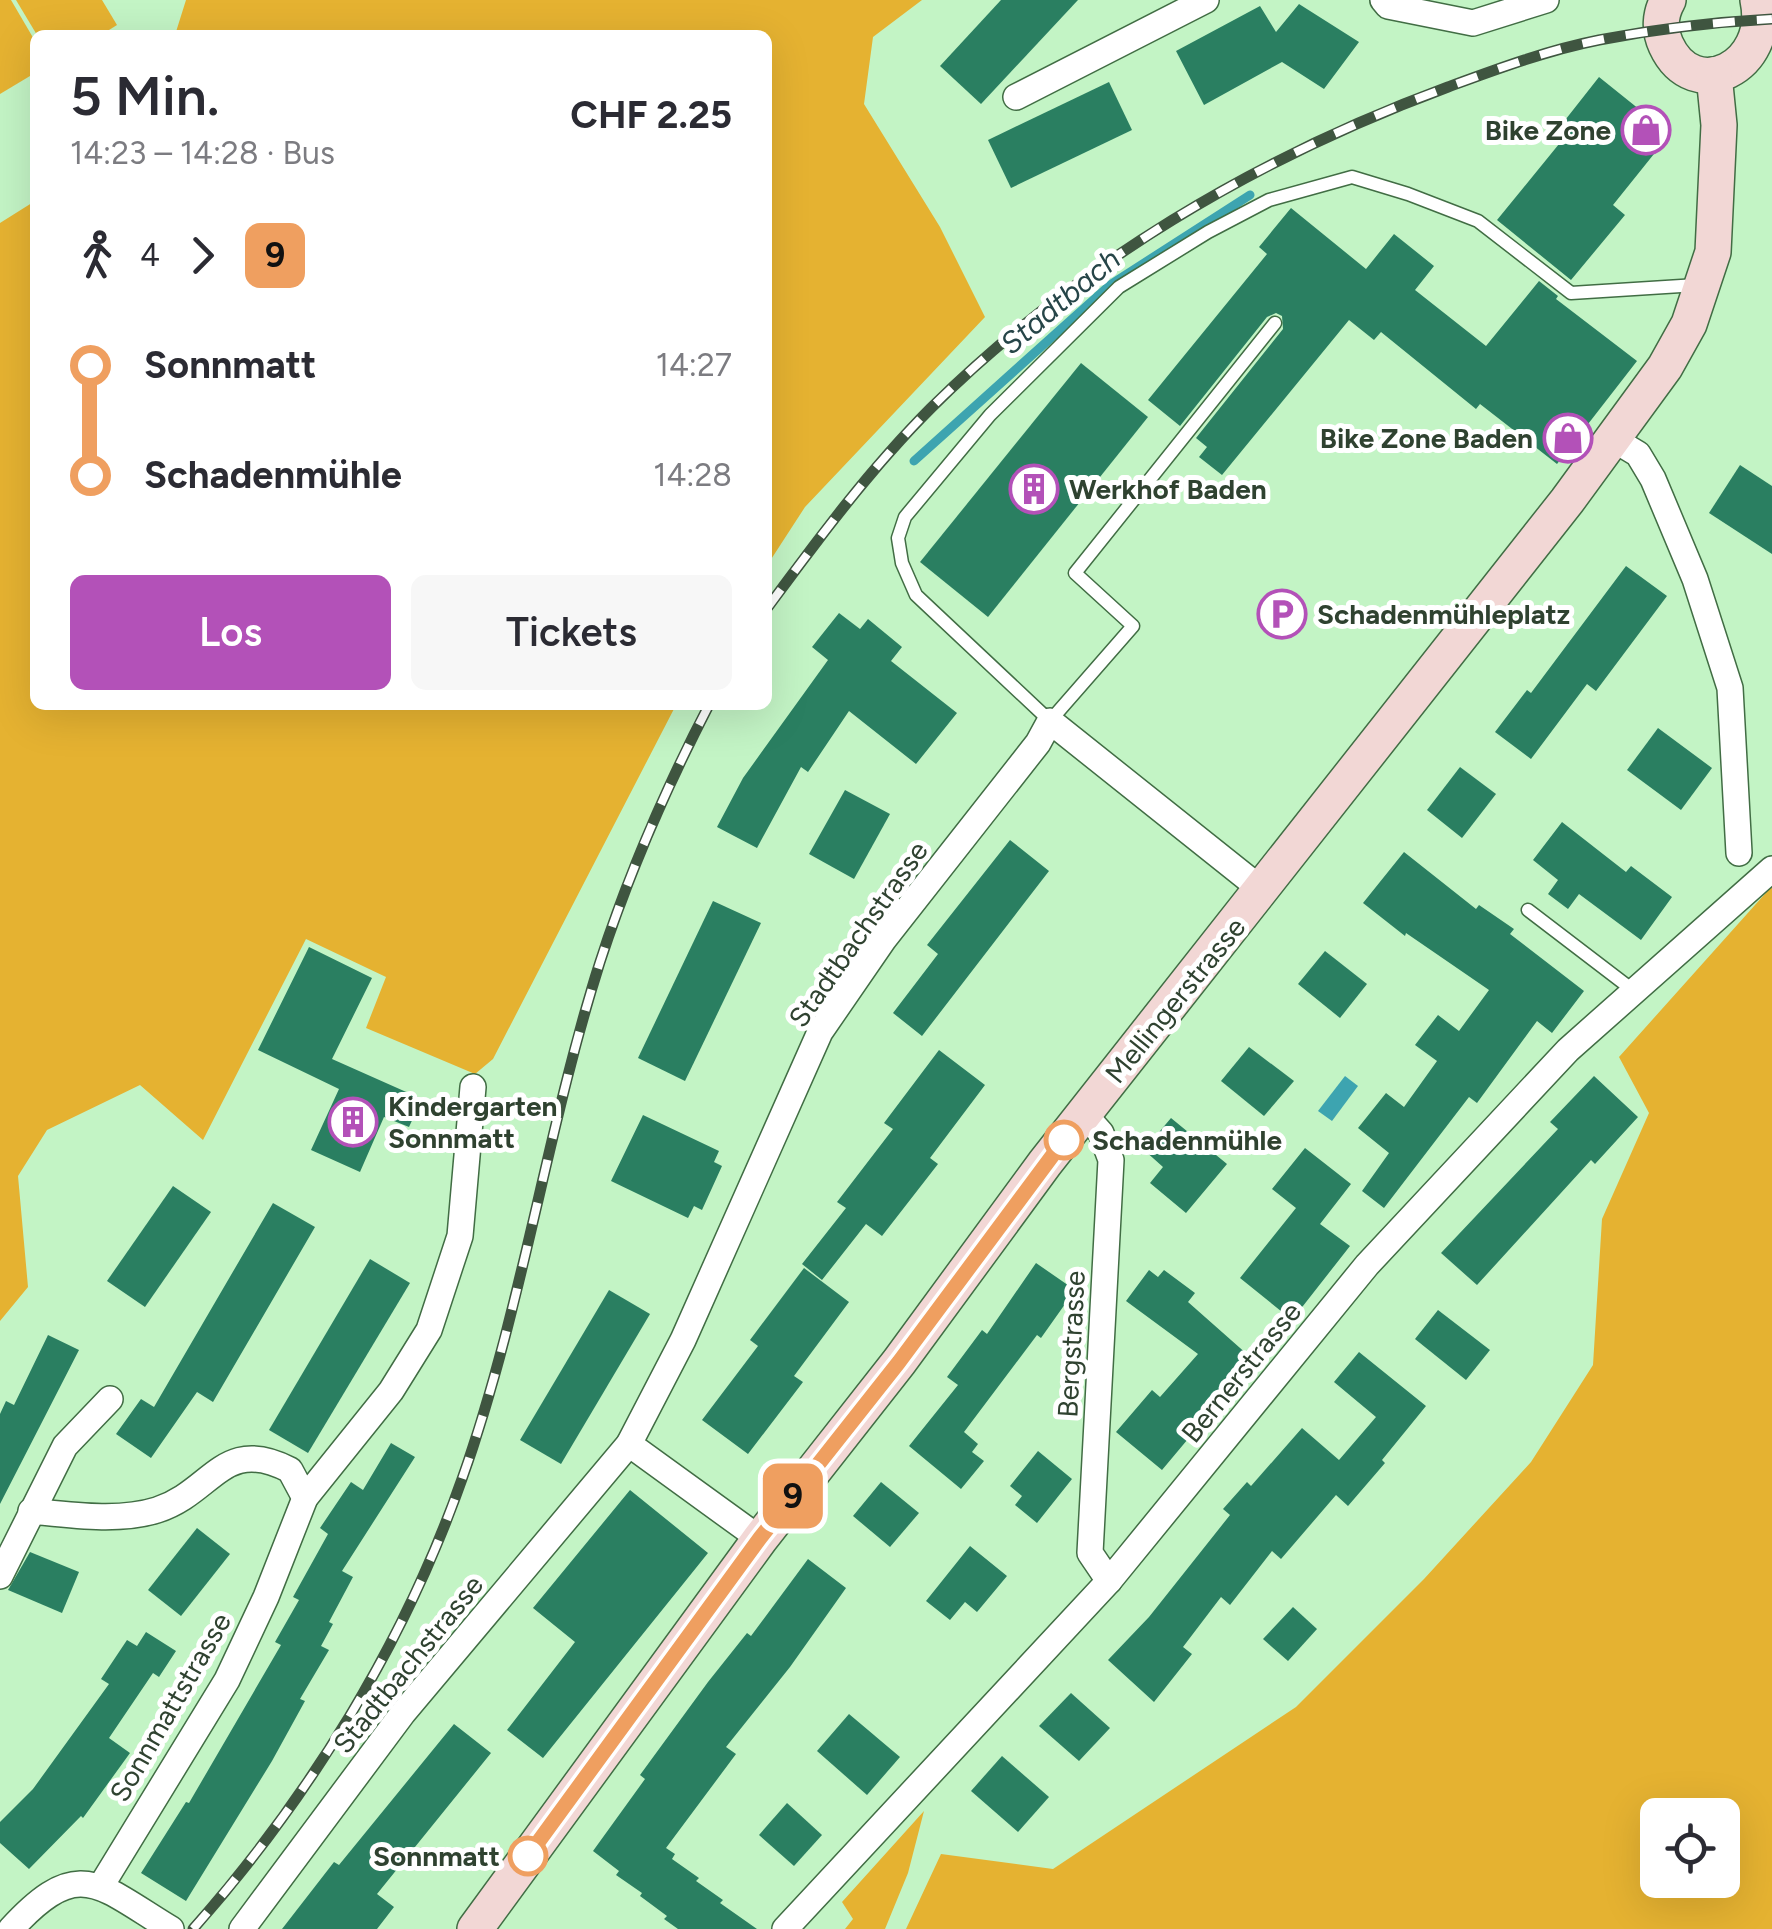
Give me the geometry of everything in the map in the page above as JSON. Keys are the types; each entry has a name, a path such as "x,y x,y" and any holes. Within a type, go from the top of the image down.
{"main road":[{"path":"1658,2 1664,40 1671,54 1698,73 1714,75 1764,55 1764,19 1758,0"},
{"name":"Mellingerstrasse","path":"475,1929 760,1538 899,1362 1084,1114 1613,440 1665,367 1689,324 1704,284 1717,228 1719,125 1714,75"}],"street":[{"path":"1016,97 1206,0"},
{"path":"1383,0 1388,6 1473,23 1546,0"},
{"path":"1613,440 1638,454 1653,479 1695,578 1730,688 1739,853"},
{"path":"1050,721 1262,890"},
{"name":"Stadtbachstrasse","path":"242,1929 403,1713 629,1444 690,1324 820,1032 884,939 1038,743 1050,721"},
{"name":"Bernerstrasse","path":"785,1929 1109,1581 1367,1265 1568,1050 1768,872"},
{"name":"Sonnmattstrasse","path":"100,1886 227,1680 266,1597 305,1498 391,1391 428,1330 460,1236 473,1087"},
{"name":"Bergstrasse","path":"1084,1114 1101,1133 1111,1160 1090,1553 1109,1581"},
{"path":"0,1576 65,1446 110,1398"},
{"path":"629,1444 760,1538"},
{"path":"31,1511 75,1516 154,1511 174,1503 231,1464 256,1456 290,1470 305,1498"},
{"path":"11,1929 32,1906 64,1886 86,1882 100,1886 170,1929"}],"lane":[{"path":"1276,323 1074,573 1133,626 1050,721 916,595 902,564 898,538 905,518 990,414 1119,287 1268,200 1352,177 1478,222 1570,294 1704,284"},
{"path":"1528,910 1634,991"}],"shaded area":[{"path":"0,0 11,0 30,32 30,76 0,94"},
{"path":"16,0 102,0 117,25 109,30 34,30"},
{"path":"186,0 922,0 873,37 864,104 940,227 985,317 805,507 772,558 772,30 177,30"},
{"path":"30,204 30,710 673,710 493,1059 475,1074 366,1028 386,977 306,939 203,1140 140,1085 47,1130 18,1176 28,1287 0,1321 0,223"},
{"path":"1772,886 1772,1929 906,1929 941,1854 1053,1869 1296,1707 1424,1579 1531,1462 1593,1365 1602,1219 1649,1113 1619,1057"},
{"path":"924,1811 908,1873 885,1929 845,1929 853,1919 842,1902"}],"water":[{"path":"1345,1076 1358,1086 1332,1121 1318,1111"}],"building":[{"path":"1001,0 1078,0 981,104 940,66"},
{"path":"1299,4 1359,42 1324,89 1282,62 1204,105 1176,51 1260,6 1276,32"},
{"path":"1599,77 1670,134 1613,205 1625,215 1571,280 1497,220 1559,144 1551,138"},
{"path":"1109,82 1132,130 1011,188 988,140"},
{"path":"1291,208 1366,269 1394,234 1434,266 1415,290 1486,346 1539,281 1558,296 1556,299 1637,361 1557,464 1480,404 1476,409 1381,332 1374,340 1349,320 1222,475 1199,457 1207,447 1196,438 1283,329 1282,316 1276,313 1267,317 1180,426 1148,400 1267,254 1259,247"},
{"name":"Werkhof Baden","path":"1081,363 1148,417 988,617 920,562"},
{"path":"1740,465 1772,486 1772,554 1709,513"},
{"path":"1626,566 1667,596 1596,691 1587,684 1531,759 1495,732 1527,690 1531,693"},
{"path":"839,613 860,629 868,619 902,647 891,661 957,713 916,764 849,711 808,772 801,767 757,848 717,827 743,778 828,660 812,647"},
{"path":"1658,728 1712,768 1681,810 1627,770"},
{"path":"1460,767 1496,794 1462,838 1427,810"},
{"path":"845,790 890,814 854,879 809,854"},
{"path":"1562,822 1626,872 1631,866 1672,897 1641,940 1579,894 1568,909 1548,894 1558,880 1533,860"},
{"path":"1010,840 1049,871 922,1036 893,1013 938,954 927,945"},
{"path":"1404,852 1476,909 1479,905 1514,929 1510,934 1584,991 1552,1033 1537,1021 1477,1103 1469,1097 1384,1208 1362,1191 1389,1153 1358,1128 1386,1093 1404,1107 1437,1061 1415,1045 1438,1015 1459,1031 1489,990 1406,933 1405,936 1363,903"},
{"path":"713,901 761,923 685,1081 638,1058"},
{"path":"309,947 372,978 332,1059 422,1099 409,1127 384,1117 360,1172 311,1150 339,1089 258,1050"},
{"path":"1325,951 1367,984 1340,1018 1298,984"},
{"path":"1249,1047 1294,1081 1264,1116 1221,1081"},
{"path":"939,1050 985,1085 930,1158 938,1164 882,1236 866,1224 822,1280 802,1264 846,1208 837,1202 893,1129 884,1123"},
{"path":"1594,1076 1638,1117 1595,1164 1591,1160 1477,1285 1441,1253 1558,1129 1550,1122"},
{"path":"643,1115 719,1151 714,1162 722,1166 702,1210 694,1206 688,1218 611,1181"},
{"path":"1171,1118 1227,1164 1186,1213 1150,1183 1163,1167 1144,1150"},
{"path":"1305,1148 1351,1184 1320,1224 1350,1246 1292,1320 1240,1278 1296,1208 1272,1189"},
{"path":"173,1186 211,1212 145,1307 107,1281"},
{"path":"273,1203 315,1227 213,1402 197,1392 151,1458 116,1434 141,1399 154,1407"},
{"path":"370,1259 410,1283 308,1453 269,1430"},
{"path":"1036,1263 1075,1290 964,1432 978,1444 972,1452 984,1461 961,1489 909,1446 958,1385 947,1377 982,1330 987,1334"},
{"path":"804,1268 849,1302 794,1376 803,1382 748,1454 702,1420 758,1346 750,1340"},
{"path":"1149,1270 1158,1277 1164,1270 1195,1293 1188,1302 1257,1363 1162,1470 1116,1432 1152,1390 1160,1397 1198,1354 1126,1301"},
{"path":"609,1290 650,1314 561,1464 520,1440"},
{"path":"1438,1310 1490,1350 1466,1380 1415,1339"},
{"path":"48,1335 79,1350 0,1504 0,1414 6,1401 14,1405"},
{"path":"1359,1352 1426,1406 1348,1506 1336,1495 1281,1559 1272,1551 1230,1605 1221,1597 1183,1647 1192,1654 1154,1702 1108,1660 1149,1617 1230,1515 1223,1509 1247,1482 1251,1486 1302,1428 1339,1460 1376,1417 1334,1382"},
{"path":"391,1443 415,1457 342,1571 353,1577 321,1646 329,1650 300,1699 305,1701 272,1761 186,1901 141,1873 186,1802 189,1803 281,1645 275,1642 299,1600 293,1597 328,1534 320,1528 351,1482 363,1490"},
{"path":"1038,1451 1072,1479 1037,1523 1015,1505 1022,1496 1010,1486"},
{"path":"881,1482 919,1513 890,1547 853,1516"},
{"path":"630,1490 708,1553 543,1758 507,1730 575,1642 533,1608"},
{"path":"197,1528 230,1554 181,1616 148,1590"},
{"path":"970,1546 1007,1576 977,1612 965,1602 950,1620 926,1601"},
{"path":"30,1552 79,1572 62,1613 8,1590"},
{"path":"808,1559 846,1588 726,1747 736,1754 666,1848 675,1854 672,1859 699,1878 696,1881 723,1900 720,1903 757,1929 678,1929 593,1851 645,1779 640,1775 708,1682 747,1633 751,1636"},
{"path":"1293,1607 1317,1629 1288,1661 1263,1639"},
{"path":"146,1632 176,1651 159,1677 153,1673 109,1738 130,1753 83,1818 29,1869 0,1843 0,1822 33,1789 109,1684 101,1679 127,1640 137,1646"},
{"path":"1071,1693 1110,1728 1079,1761 1039,1726"},
{"path":"849,1714 900,1757 867,1795 817,1751"},
{"path":"454,1724 491,1753 377,1894 394,1907 377,1929 282,1929 334,1862 339,1865"},
{"path":"1002,1756 1049,1797 1018,1832 971,1791"},
{"path":"787,1803 822,1835 794,1866 759,1835"}],"waterway":[{"name":"Stadtbach","path":"914,461 1110,285 1250,195"}],"railway":[{"path":"772,602 866,480 931,408 1046,307 1172,220 1307,147 1377,115 1523,61 1620,36 1772,19"},
{"path":"193,1929 276,1827 314,1773 382,1659 439,1540 501,1351 564,1091 600,962 649,831 707,710"}],"bus line":[{"name":"9","path":"528,1856 760,1538 899,1362 1064,1140"}],"place":[{"name":"Bike Zone","path":"1646,130"},
{"name":"Bike Zone Baden","path":"1568,438"},
{"name":"Werkhof Baden","path":"1034,489"},
{"name":"Schadenmühleplatz","path":"1282,614"},
{"name":"Kindergarten Sonnmatt","path":"353,1122"},
{"name":"Schadenmühle","path":"1064,1140"},
{"name":"Sonnmatt","path":"528,1856"}]}
